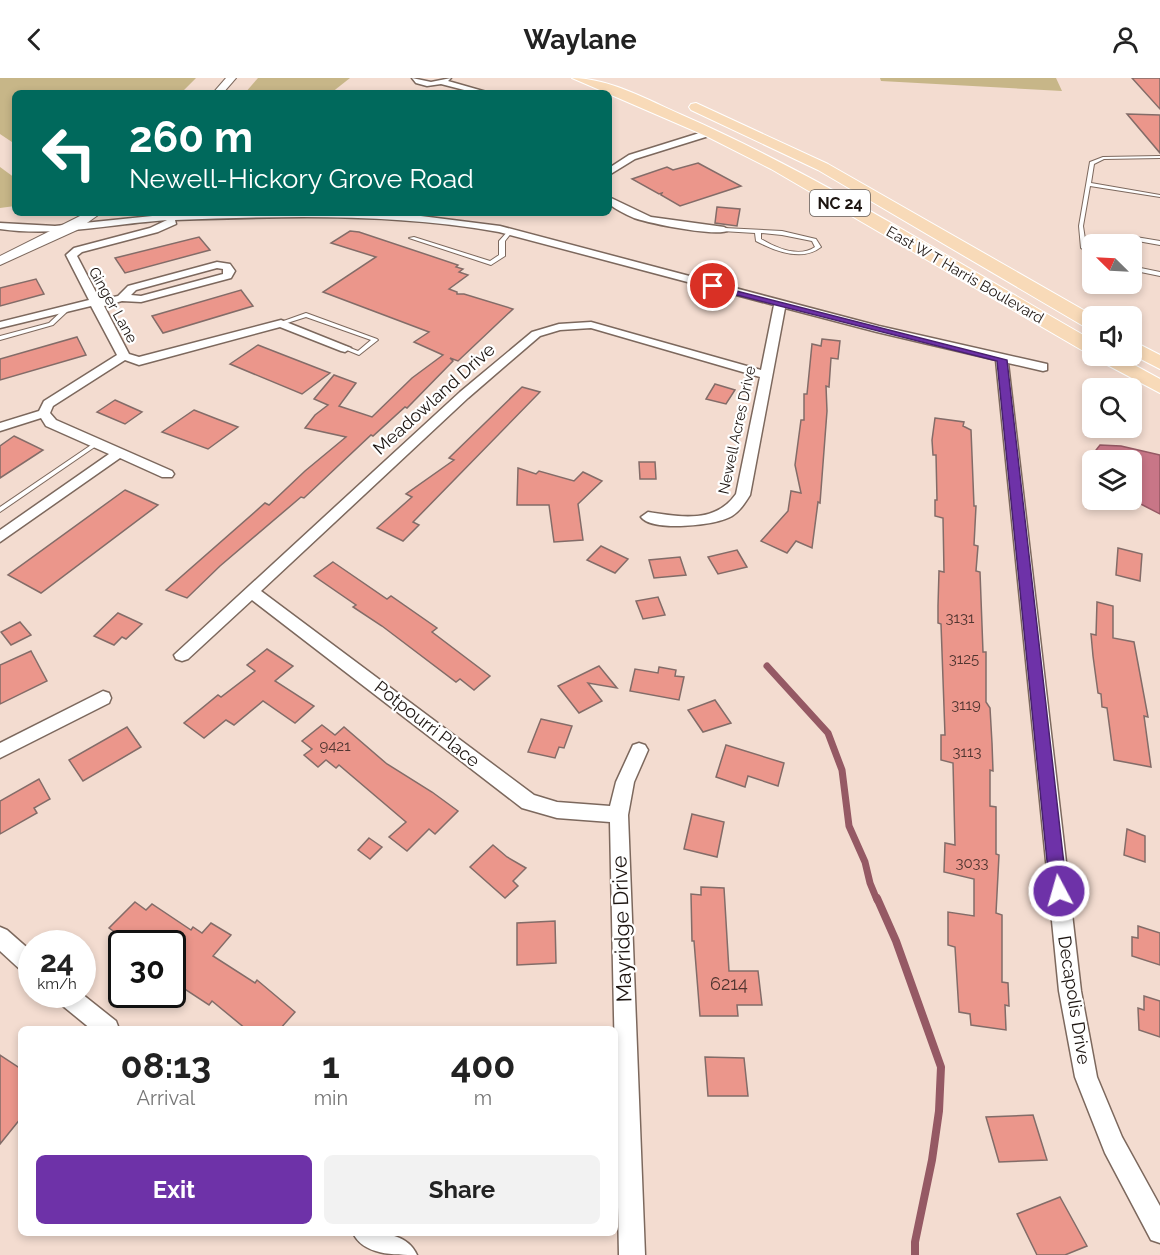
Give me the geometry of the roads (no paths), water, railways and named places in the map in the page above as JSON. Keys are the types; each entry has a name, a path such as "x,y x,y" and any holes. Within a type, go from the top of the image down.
{"main road":[{"name":"East W T Harris Boulevard","path":"578,78 607,90"},
{"name":"East W T Harris Boulevard","path":"612,92 709,133 804,182 1082,342"},
{"name":"East W T Harris Boulevard","path":"680,101 750,131 823,167 1082,317"},
{"path":"1142,352 1160,363"},
{"path":"1123,366 1160,387"}],"street":[{"path":"221,90 231,78"},
{"path":"416,78 421,83 444,80 476,90"},
{"path":"612,170 632,157 709,133"},
{"path":"612,202 631,213 653,219 724,230"},
{"path":"0,225 77,216"},
{"path":"0,261 91,216"},
{"path":"134,216 151,219"},
{"path":"0,225 72,227 151,219 245,216"},
{"path":"406,216 456,221 509,232 780,304 1002,360 1043,367"},
{"name":"Ginger Lane","path":"0,427 46,408 124,356 70,258 72,253 154,230 181,218"},
{"path":"0,325 122,298 141,299 227,276 230,271 226,266 217,265 132,288 122,298"},
{"name":"Newell Acres Drive","path":"648,517 710,520 733,511 743,495 780,304"},
{"path":"124,356 139,361 280,323 345,348"},
{"name":"Meadowland Drive","path":"182,655 464,395 536,334 559,327 591,325 766,375"},
{"name":"Decapolis Drive","path":"1002,360 1072,1001 1086,1077 1113,1145 1160,1231"},
{"path":"46,408 51,423 167,474"},
{"path":"0,537 119,453"},
{"name":"Potpourri Place","path":"251,592 529,802 556,810 619,815"},
{"path":"0,751 103,698"},
{"name":"Mayridge Drive","path":"632,1255 619,815 622,788 639,750"},
{"path":"0,937 18,954"},
{"path":"83,1008 104,1026"},
{"path":"370,1236 404,1255"}],"lane":[{"path":"1082,236 1081,226 1092,163 1103,158 1160,157"},
{"path":"1088,184 1160,196"},
{"path":"724,230 809,237 818,244 818,247 809,253 793,252 768,246 758,240 758,233"},
{"path":"412,238 491,263 502,256 502,242 509,232"},
{"path":"1142,240 1160,243"},
{"path":"1142,270 1160,274"},
{"path":"0,338 51,324 67,309"},
{"path":"280,323 306,315 375,340 359,353 345,348"},
{"path":"0,510 97,443"}],"waterway":[{"path":"767,666 828,733 842,770 849,826 865,862 877,900"},
{"path":"877,898 896,941 941,1067 939,1111 932,1160 915,1242 915,1255"}]}
